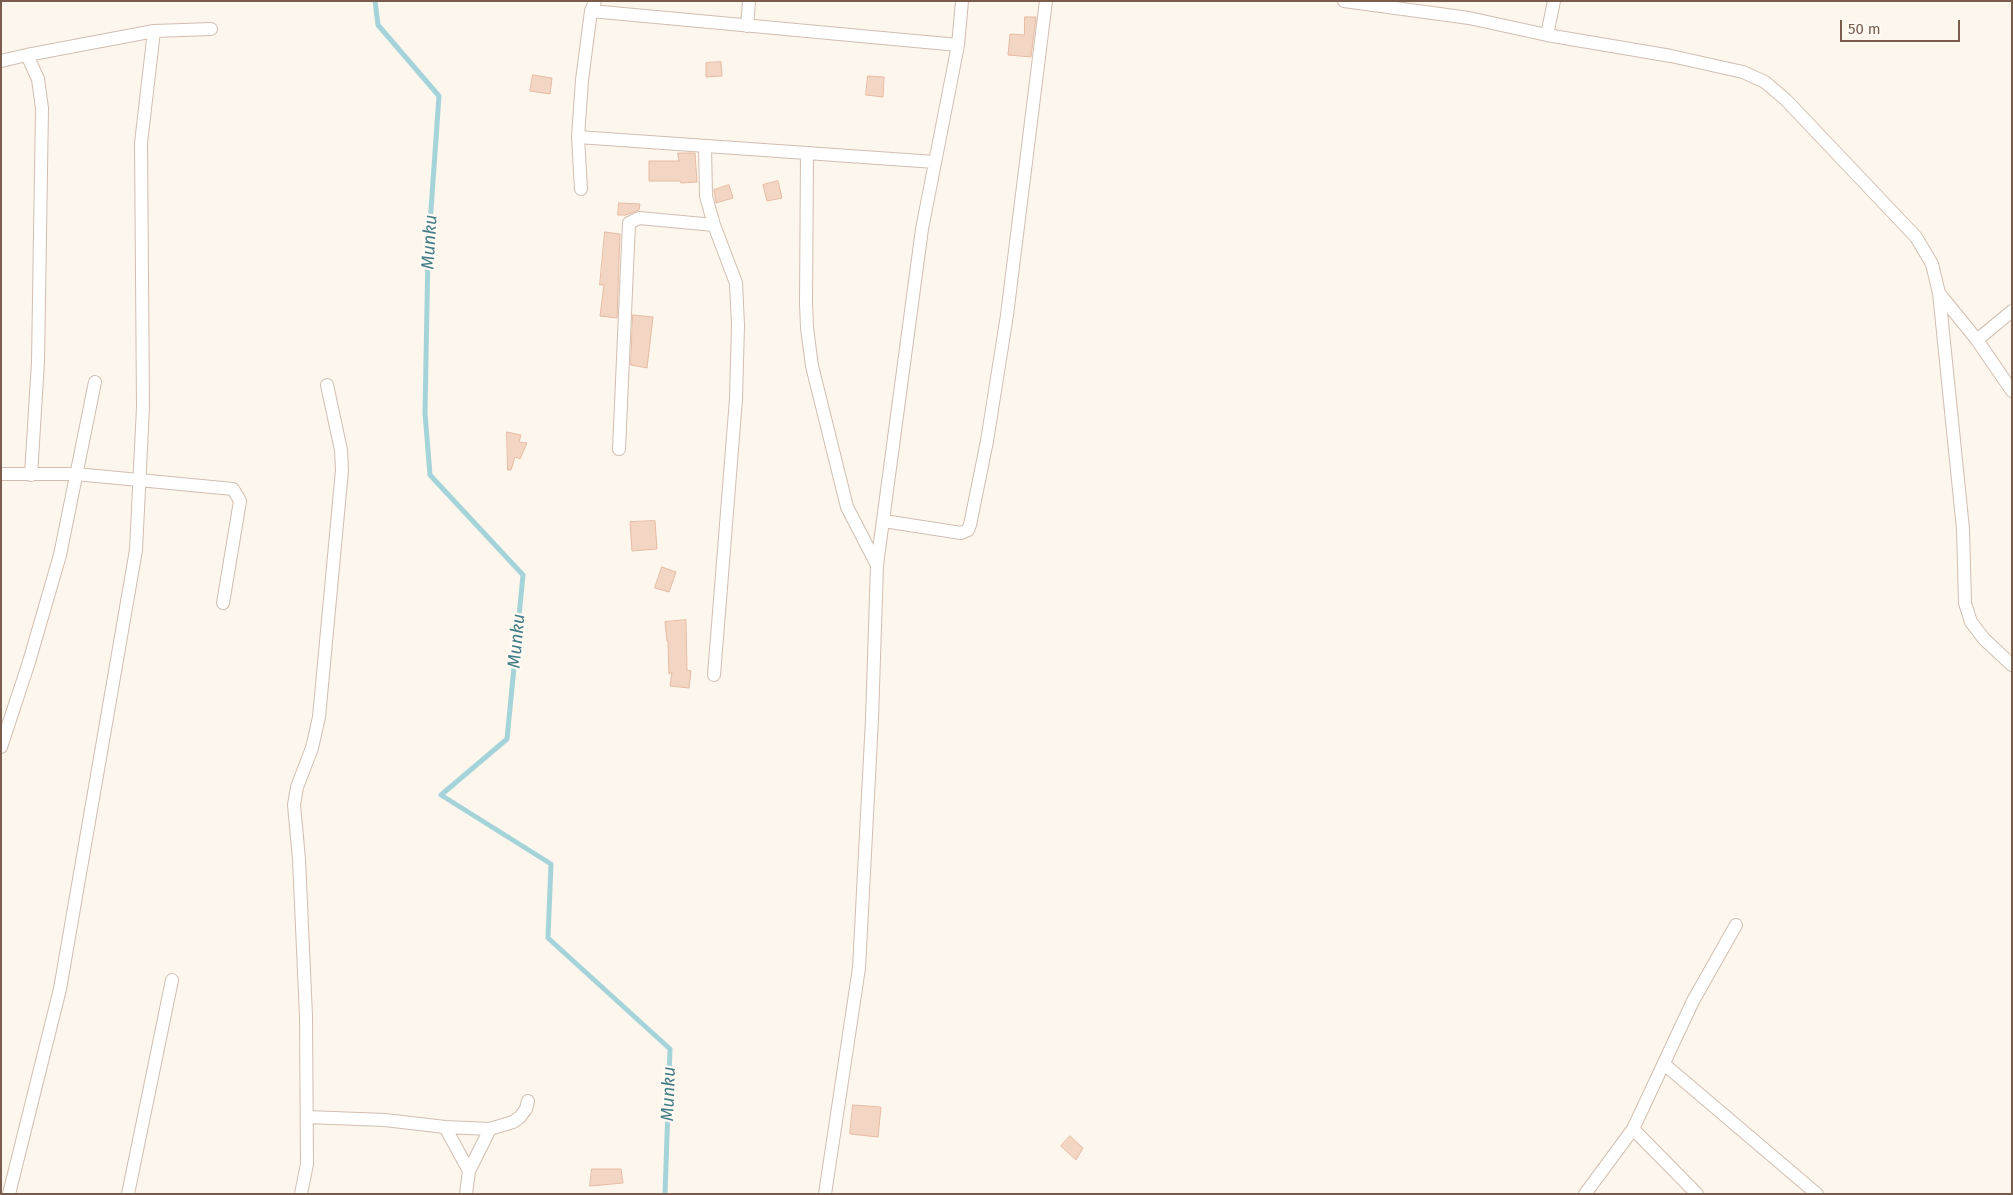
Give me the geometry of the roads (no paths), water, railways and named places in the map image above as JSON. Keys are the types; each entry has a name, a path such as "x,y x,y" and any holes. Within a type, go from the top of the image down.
{"street":[{"path":"747,26 749,1"},
{"path":"825,1194 858,968 872,719 877,565 922,229 958,45 962,1"},
{"path":"884,521 961,533 968,530 970,525 987,441 1008,315 1046,1"},
{"path":"1344,1 1469,18 1547,35 1671,56 1743,72 1765,82 1786,100 1916,237 1932,264 1939,293 1963,529 1965,603 1971,622 1984,639 2012,665"},
{"path":"1547,35 1554,1"},
{"path":"581,189 578,137 582,80 593,6 747,26 958,45"},
{"path":"1,61 27,54 154,31 211,29"},
{"path":"9,1194 62,980 136,550 143,408 141,143 154,31"},
{"path":"27,54 38,80 42,108 38,362 31,475"},
{"path":"578,137 935,162"},
{"path":"704,146 706,196 714,225 736,283 738,325 736,399 714,675"},
{"path":"807,153 806,302 812,366 847,507 877,565"},
{"path":"619,449 629,223 639,218 714,225"},
{"path":"1939,293 1977,340 2012,391"},
{"path":"1977,340 2012,311"},
{"path":"1,747 30,662 60,555 95,382"},
{"path":"301,1194 307,1164 306,1016 299,859 294,805 297,787 312,748 320,718 342,470 342,450 326,384"},
{"path":"1,474 76,474 232,489 240,501 223,603"},
{"path":"1585,1194 1633,1129 1693,1001 1736,925"},
{"path":"128,1194 172,980"},
{"path":"1664,1064 1817,1194"},
{"path":"307,1117 385,1120 444,1127 490,1128 513,1122 526,1109 528,1101"},
{"path":"444,1127 469,1171"},
{"path":"466,1194 469,1171 490,1128"},
{"path":"1633,1129 1697,1194"}],"waterway":[{"name":"Munku","path":"375,1 378,25 439,96 428,252 425,413 430,475 523,575 507,739 441,795 551,864 548,938 670,1049 665,1194"}]}
